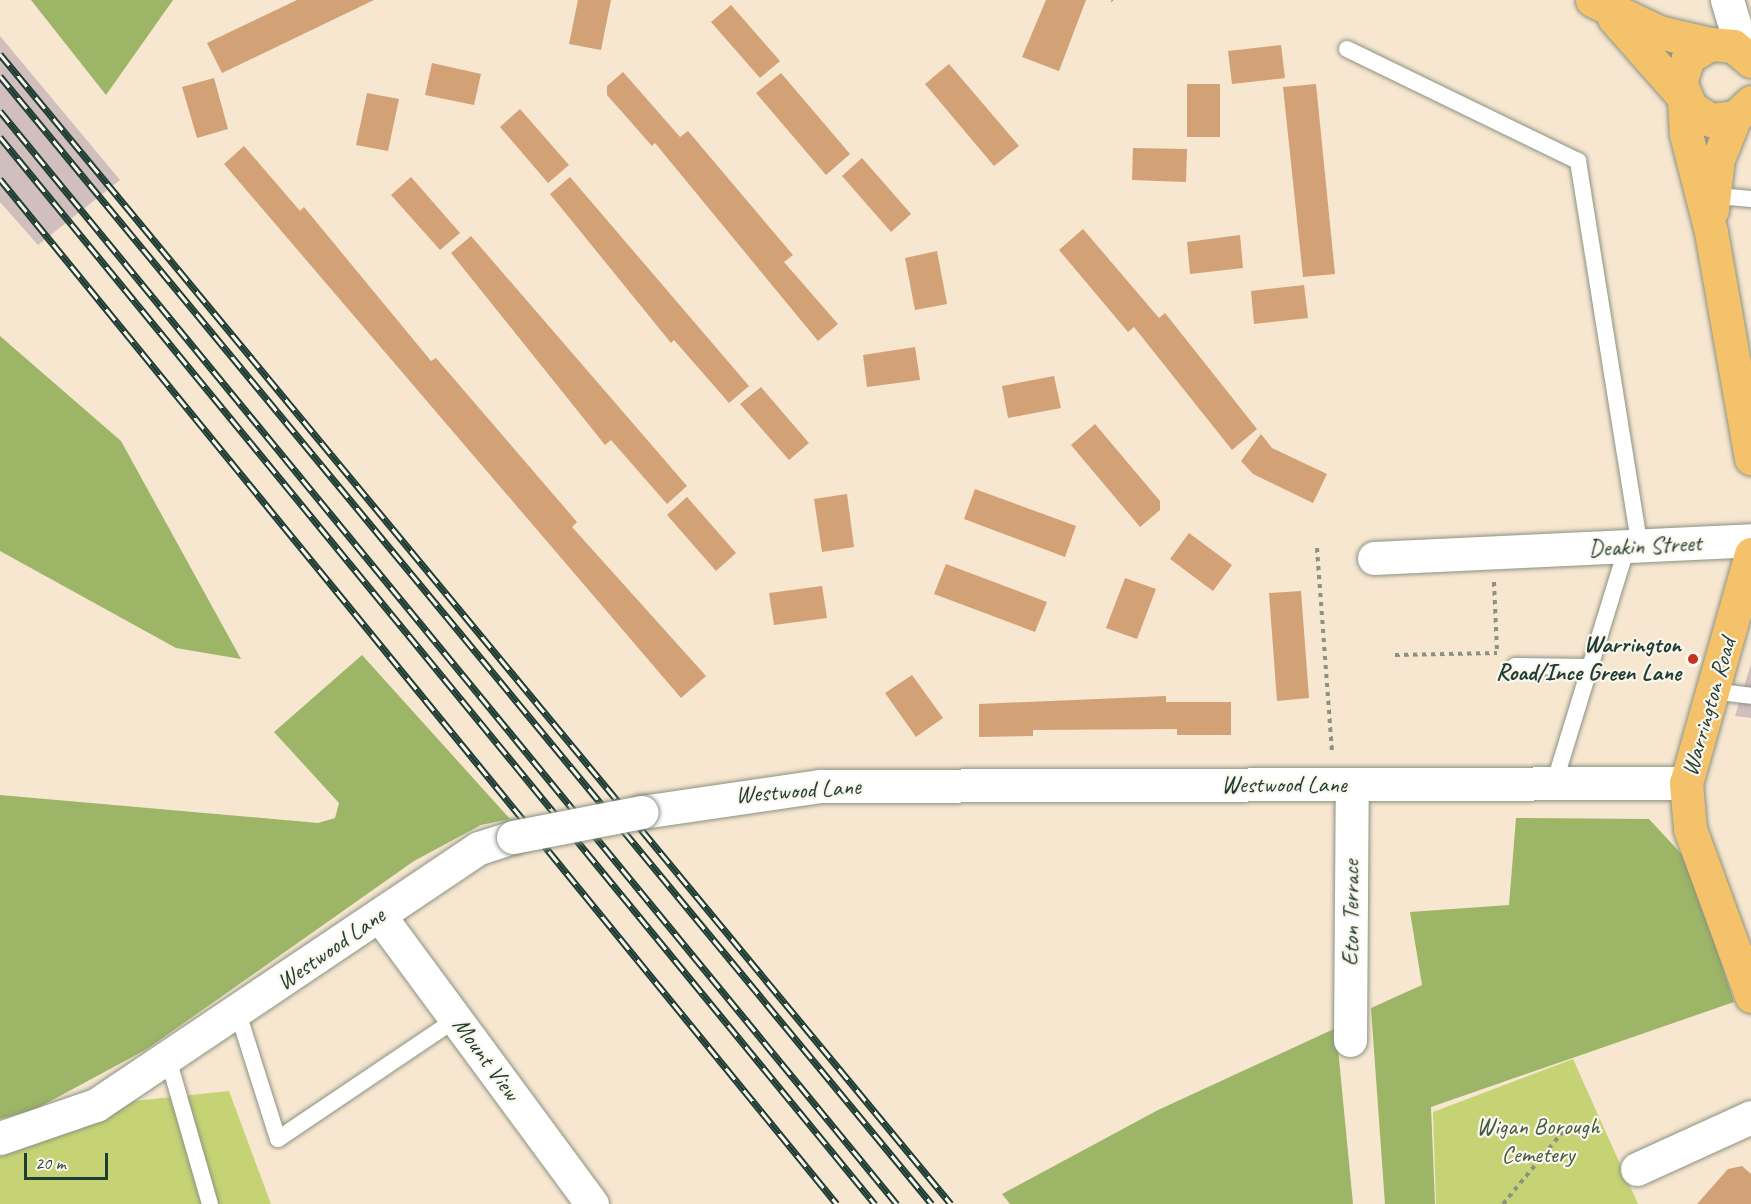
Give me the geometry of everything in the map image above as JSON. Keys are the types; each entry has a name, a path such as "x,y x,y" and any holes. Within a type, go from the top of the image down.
{"main road":[{"path":"1597,3 1659,32 1710,44 1749,58"},
{"path":"1597,3 1683,97 1711,120 1744,113"},
{"path":"1710,44 1688,58 1680,82 1706,195 1751,458"},
{"path":"1706,195 1718,159 1744,113"},
{"name":"Warrington Road","path":"1751,554 1686,783 1696,850 1751,996"}],"street":[{"path":"1727,0 1749,58"},
{"name":"Deakin Street","path":"1374,558 1539,552 1751,540"},
{"name":"Westwood Lane","path":"0,1138 96,1105 168,1062 479,848 513,837 642,812 820,786 1686,783"},
{"name":"Eton Terrace","path":"1343,785 1350,1040"},
{"name":"Mount View","path":"379,915 592,1204"},
{"path":"1637,1169 1751,1117"}],"lane":[{"path":"1347,50 1578,161 1633,547 1590,667 1554,784"},
{"path":"1706,195 1751,199"},
{"path":"1515,666 1590,667"},
{"path":"1712,691 1751,696"},
{"path":"238,1013 278,1139 456,1019"},
{"path":"168,1062 210,1204"}],"path":[{"path":"1317,548 1343,785"},
{"path":"1493,554 1498,661 1515,666"},
{"path":"1395,655 1497,653"},
{"path":"1503,1204 1565,1129"}],"shaded area":[{"path":"0,36 120,180 38,245 0,202"},
{"path":"1751,664 1751,718 1735,716"}],"green space":[{"path":"31,0 173,0 106,95"},
{"path":"0,336 121,441 241,659 176,648 0,551"},
{"path":"362,655 510,819 481,825 414,861 147,1049 34,1110 0,1119 0,795 318,823 335,818 339,803 274,732"},
{"path":"1516,818 1649,819 1688,861 1734,1002 1431,1107 1435,1204 1385,1204 1371,1008 1422,985 1410,912 1509,905"},
{"path":"1336,1028 1353,1204 1010,1204 1002,1194 1158,1110"},
{"name":"Wigan Borough Cemetery","path":"1573,1059 1638,1204 1436,1204 1433,1112"},
{"path":"229,1091 271,1204 0,1204 0,1138 96,1105"}],"building":[{"path":"297,0 374,0 222,73 207,43"},
{"path":"578,0 611,0 601,50 569,44"},
{"path":"1046,0 1086,0 1059,71 1022,57"},
{"path":"731,5 780,61 760,78 711,22"},
{"path":"1281,45 1285,78 1232,84 1228,51"},
{"path":"432,63 481,74 474,105 425,95"},
{"path":"949,64 1019,146 994,166 925,84"},
{"path":"623,72 680,137 688,131 793,255 784,262 838,324 818,341 655,143 652,146 607,95 607,86"},
{"path":"781,73 850,154 826,175 756,93"},
{"path":"214,78 228,129 197,138 182,87"},
{"path":"1187,84 1220,84 1220,137 1187,137"},
{"path":"1316,84 1335,274 1303,277 1283,87"},
{"path":"367,93 399,99 388,151 356,145"},
{"path":"520,109 569,165 548,183 500,127"},
{"path":"244,146 300,211 304,207 431,361 436,358 577,522 572,527 706,676 681,698 224,164"},
{"path":"1133,148 1187,149 1186,182 1132,180"},
{"path":"862,158 911,214 891,232 842,176"},
{"path":"411,177 460,233 440,250 391,195"},
{"path":"570,177 749,386 729,403 674,340 671,343 550,194"},
{"path":"1083,229 1159,318 1165,313 1257,429 1232,450 1134,327 1128,332 1059,250"},
{"path":"1240,235 1243,268 1190,274 1187,242"},
{"path":"471,236 687,486 667,504 611,440 605,445 451,253"},
{"path":"937,251 947,304 915,310 905,258"},
{"path":"1304,285 1308,318 1254,324 1251,291"},
{"path":"915,347 920,380 867,387 863,355"},
{"path":"1054,376 1061,408 1008,418 1002,386"},
{"path":"761,387 809,443 789,460 740,404"},
{"path":"1095,424 1160,501 1160,510 1140,527 1071,445"},
{"path":"1261,434 1272,448 1327,474 1313,503 1253,474 1241,461"},
{"path":"975,489 1076,526 1065,557 964,519"},
{"path":"847,494 854,547 822,552 814,499"},
{"path":"687,497 736,553 716,571 667,515"},
{"path":"1189,533 1232,565 1213,591 1170,559"},
{"path":"946,564 1047,602 1035,632 934,594"},
{"path":"1125,578 1156,589 1137,639 1106,628"},
{"path":"822,586 827,618 774,625 769,593"},
{"path":"1301,591 1309,698 1277,701 1269,593"},
{"path":"912,675 943,718 916,737 885,693"},
{"path":"1166,696 1166,702 1231,702 1231,735 1177,735 1177,729 1033,730 1033,736 979,737 979,704"},
{"path":"1742,1166 1751,1174 1751,1204 1697,1204 1728,1169"}],"railway":[{"path":"0,54 951,1204"},
{"path":"0,76 932,1204"},
{"path":"0,111 897,1204"},
{"path":"0,137 875,1204"},
{"path":"0,179 837,1204"}],"place":[{"name":"Warrington Road/Ince Green Lane","path":"1693,659"}]}
